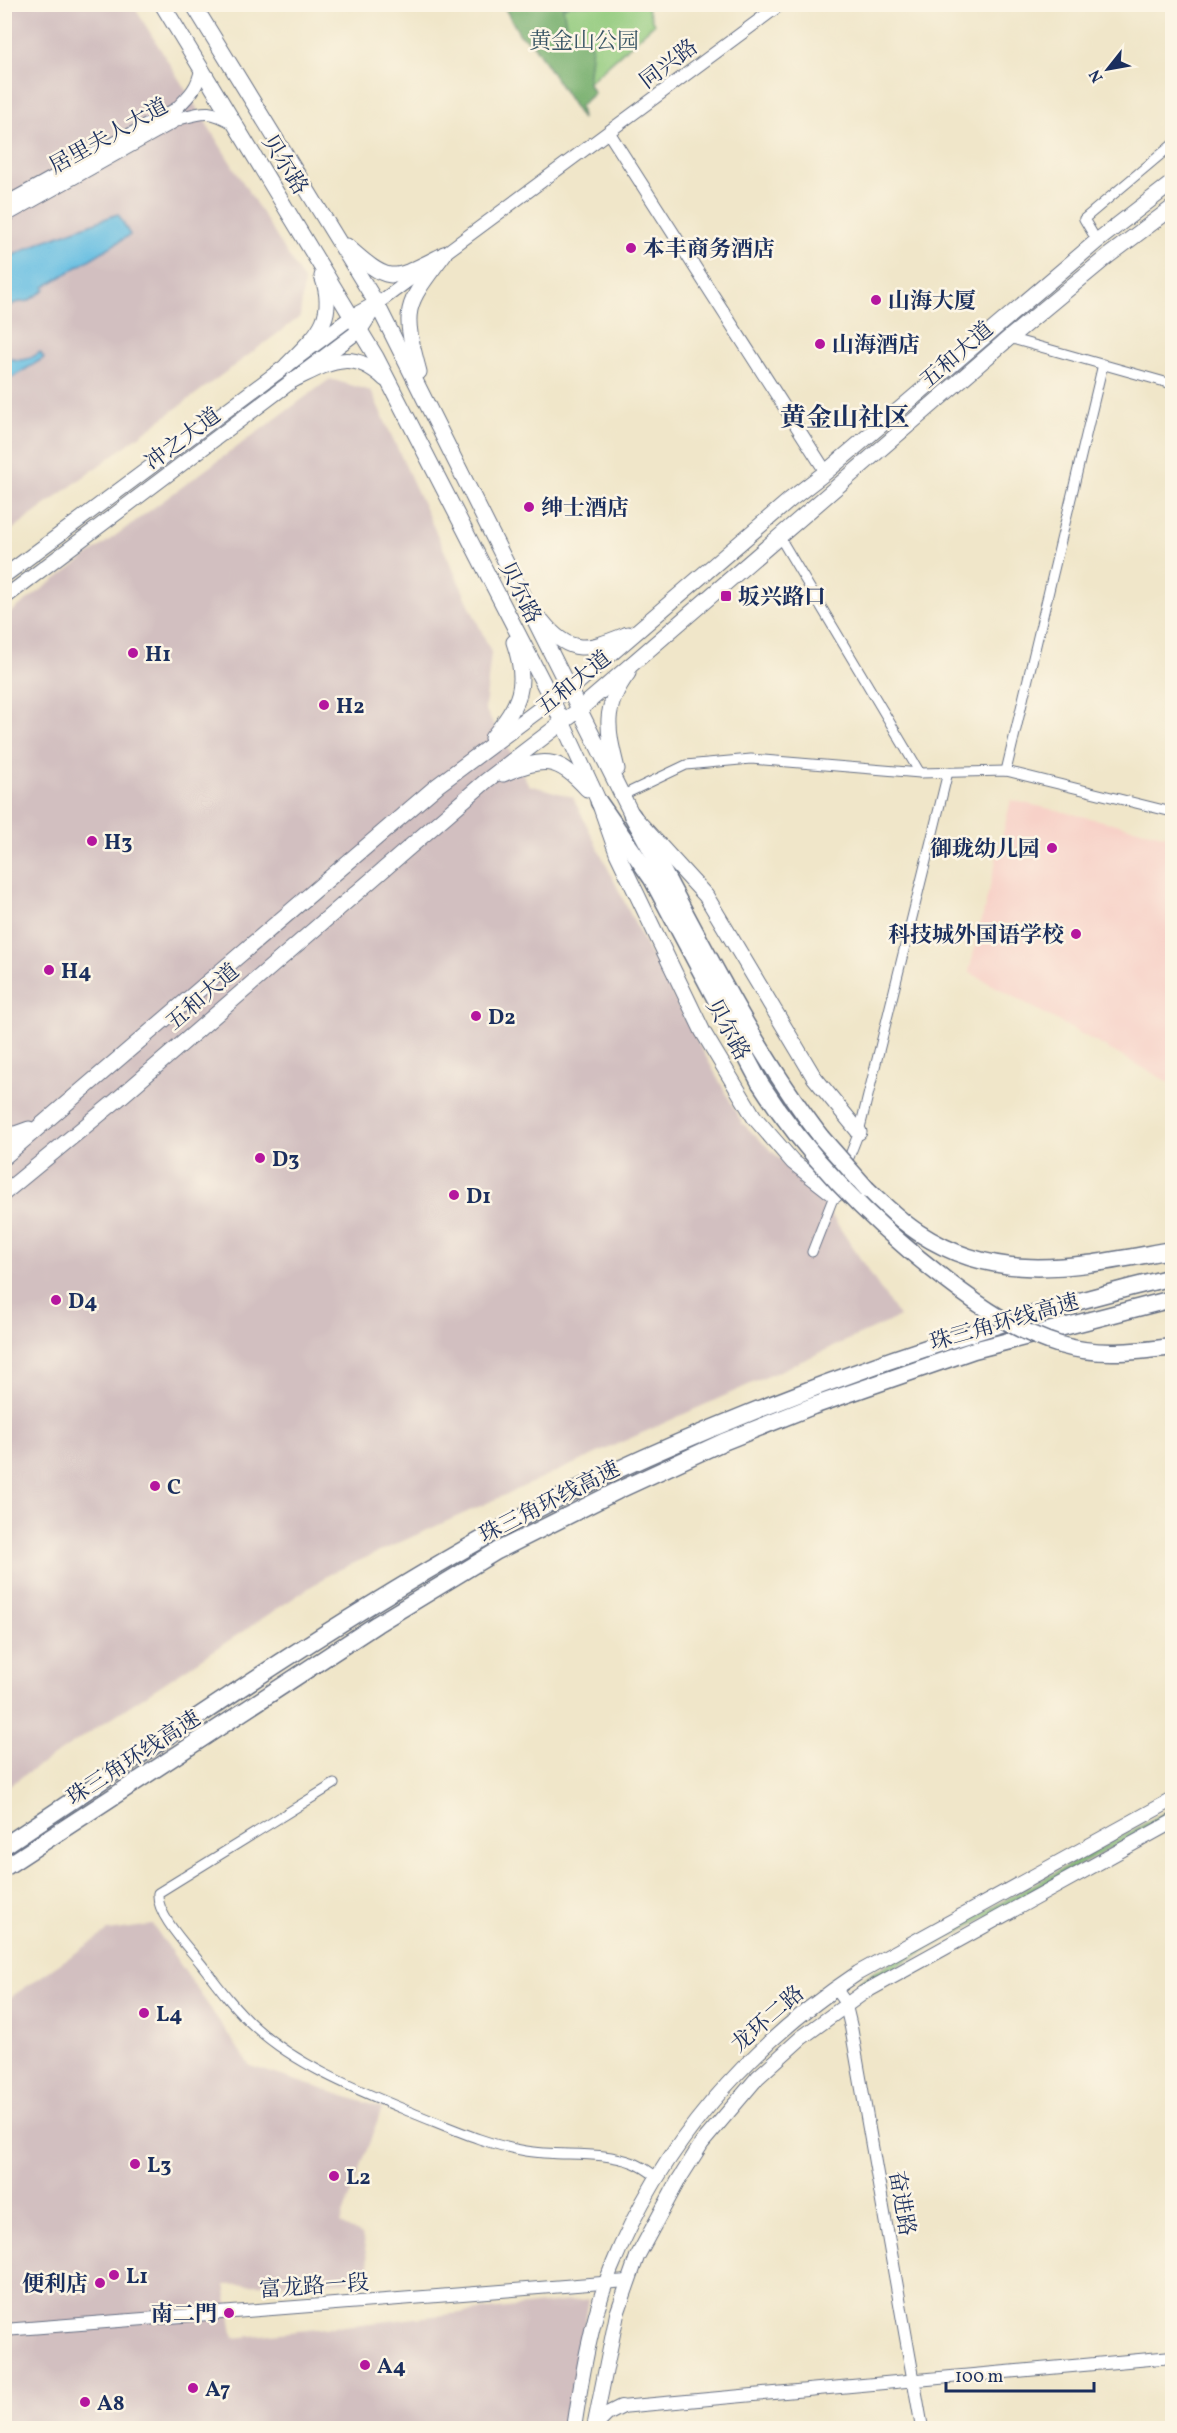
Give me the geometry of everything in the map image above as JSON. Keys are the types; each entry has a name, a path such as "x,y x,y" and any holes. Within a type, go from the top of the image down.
{"highway":[{"path":"599,802 652,879 760,1083 784,1121 853,1202 922,1262 994,1315 1025,1332 1052,1342 1093,1352 1126,1353 1173,1347"},
{"path":"632,815 748,1028 798,1107 867,1189 919,1233 947,1249 984,1263 1017,1268 1049,1269 1173,1250"},
{"name":"珠三角环线高速","path":"4,1846 365,1608 485,1537 591,1482 712,1428 894,1357 1044,1310 1173,1277"},
{"name":"珠三角环线高速","path":"4,1868 377,1624 497,1551 617,1491 723,1442 813,1406 974,1350 1173,1299"}],"main road":[{"name":"贝尔路","path":"162,4 357,322 390,383 552,700 560,723 599,802 617,853 703,1032 754,1117 793,1162 835,1195"},
{"name":"贝尔路","path":"193,4 377,304 426,398 632,815 706,897 814,1077 859,1132"},
{"name":"五和大道","path":"4,1156 438,785 552,700 570,690 791,499 826,472 1097,241 1173,183"},
{"name":"五和大道","path":"5,1191 117,1100 486,781 580,709 1010,338 1108,256 1173,208"},
{"path":"336,236 382,275 399,275 409,272 444,254"},
{"path":"287,365 320,330 326,319 328,302 325,285 311,248"},
{"path":"426,398 409,334 410,305 418,289 444,254"},
{"name":"冲之大道","path":"4,598 293,380 377,304"},
{"name":"冲之大道","path":"4,576 287,365 357,322"},
{"path":"293,380 333,360 354,360 374,369 390,383"},
{"path":"526,601 550,632 568,644 579,648 604,644 639,630"},
{"path":"479,754 515,708 522,690 519,656 502,605"},
{"path":"623,795 607,722 610,705 619,686 644,653"},
{"path":"486,781 530,763 558,764 575,776 599,802"},
{"path":"4,1138 20,1134 45,1121"},
{"name":"龙环二路","path":"574,2428 590,2341 606,2283 625,2237 657,2177 689,2130 735,2074 771,2038 835,1988 913,1941 1173,1800"},
{"name":"龙环二路","path":"594,2428 608,2350 627,2282 658,2215 702,2143 758,2077 801,2038 846,2005 904,1969 1173,1822"},
{"path":"594,2428 606,2414 621,2407 600,2390"}],"street":[{"name":"同兴路","path":"609,134 781,4"},
{"name":"居里夫人大道","path":"4,204 176,109 193,93 199,81 201,69"},
{"name":"居里夫人大道","path":"4,216 181,118 212,112 234,123"},
{"name":"冲之大道","path":"377,304 609,134"},
{"path":"609,134 826,472"},
{"path":"1097,241 1084,219 1173,145"},
{"path":"1010,338 1173,384"},
{"path":"1006,771 1103,364"},
{"path":"779,536 920,773"},
{"path":"623,795 686,765 751,759 920,773 1006,771 1173,812"},
{"path":"812,1252 859,1132 948,772"},
{"path":"334,1784 158,1893 157,1901 162,1911 217,1984 247,2020 275,2043 309,2065 382,2100 504,2147 527,2152 610,2158 634,2163 657,2177"},
{"name":"奋进路","path":"835,1988 846,2005 922,2428"},
{"name":"富龙路一段","path":"4,2330 627,2282"},
{"path":"621,2407 1173,2357"}],"shaded area":[{"path":"5,5 133,5 304,281 300,317 5,535"},
{"path":"330,379 371,391 491,652 485,709 529,785 573,797 645,944 742,1123 818,1195 899,1317 330,1574 5,1788 4,617"},
{"name":"科技城外国语学校","path":"1011,800 1172,837 1172,1084 969,972"},
{"path":"153,1925 250,2066 382,2108 340,2224 362,2235 372,2281 225,2285 234,2338 589,2299 568,2428 5,2428 5,2001 108,1931"}],"green space":[{"path":"503,5 570,5 563,7 567,31 592,45 588,83 594,93 580,106 582,119 533,44 520,35"},
{"name":"黄金山公园","path":"524,5 646,5 654,24 588,83 594,93"},
{"path":"1172,1809 1172,1814 860,1986 859,1982 876,1971"}],"water":[{"path":"118,214 130,235 44,287 45,290 28,301 15,303 5,309 5,259 44,241"},
{"path":"40,352 44,358 5,382 5,357 23,360"}],"place":[{"name":"本丰商务酒店","path":"631,248"},
{"name":"山海大厦","path":"876,300"},
{"name":"山海酒店","path":"820,344"},
{"name":"绅士酒店","path":"529,507"},
{"name":"坂兴路口","path":"726,596"},
{"name":"H1","path":"133,653"},
{"name":"H2","path":"324,705"},
{"name":"H3","path":"92,841"},
{"name":"御珑幼儿园","path":"1052,848"},
{"name":"科技城外国语学校","path":"1076,934"},
{"name":"H4","path":"49,970"},
{"name":"D2","path":"476,1016"},
{"name":"D3","path":"260,1158"},
{"name":"D1","path":"454,1195"},
{"name":"D4","path":"56,1300"},
{"name":"C","path":"155,1486"},
{"name":"L4","path":"144,2013"},
{"name":"L3","path":"135,2164"},
{"name":"L2","path":"334,2176"},
{"name":"L1","path":"114,2275"},
{"name":"便利店","path":"100,2283"},
{"name":"南二門","path":"229,2313"},
{"name":"A4","path":"365,2365"},
{"name":"A7","path":"193,2388"},
{"name":"A8","path":"85,2402"}],"district":[{"name":"黄金山社区","path":"845,417"}]}
